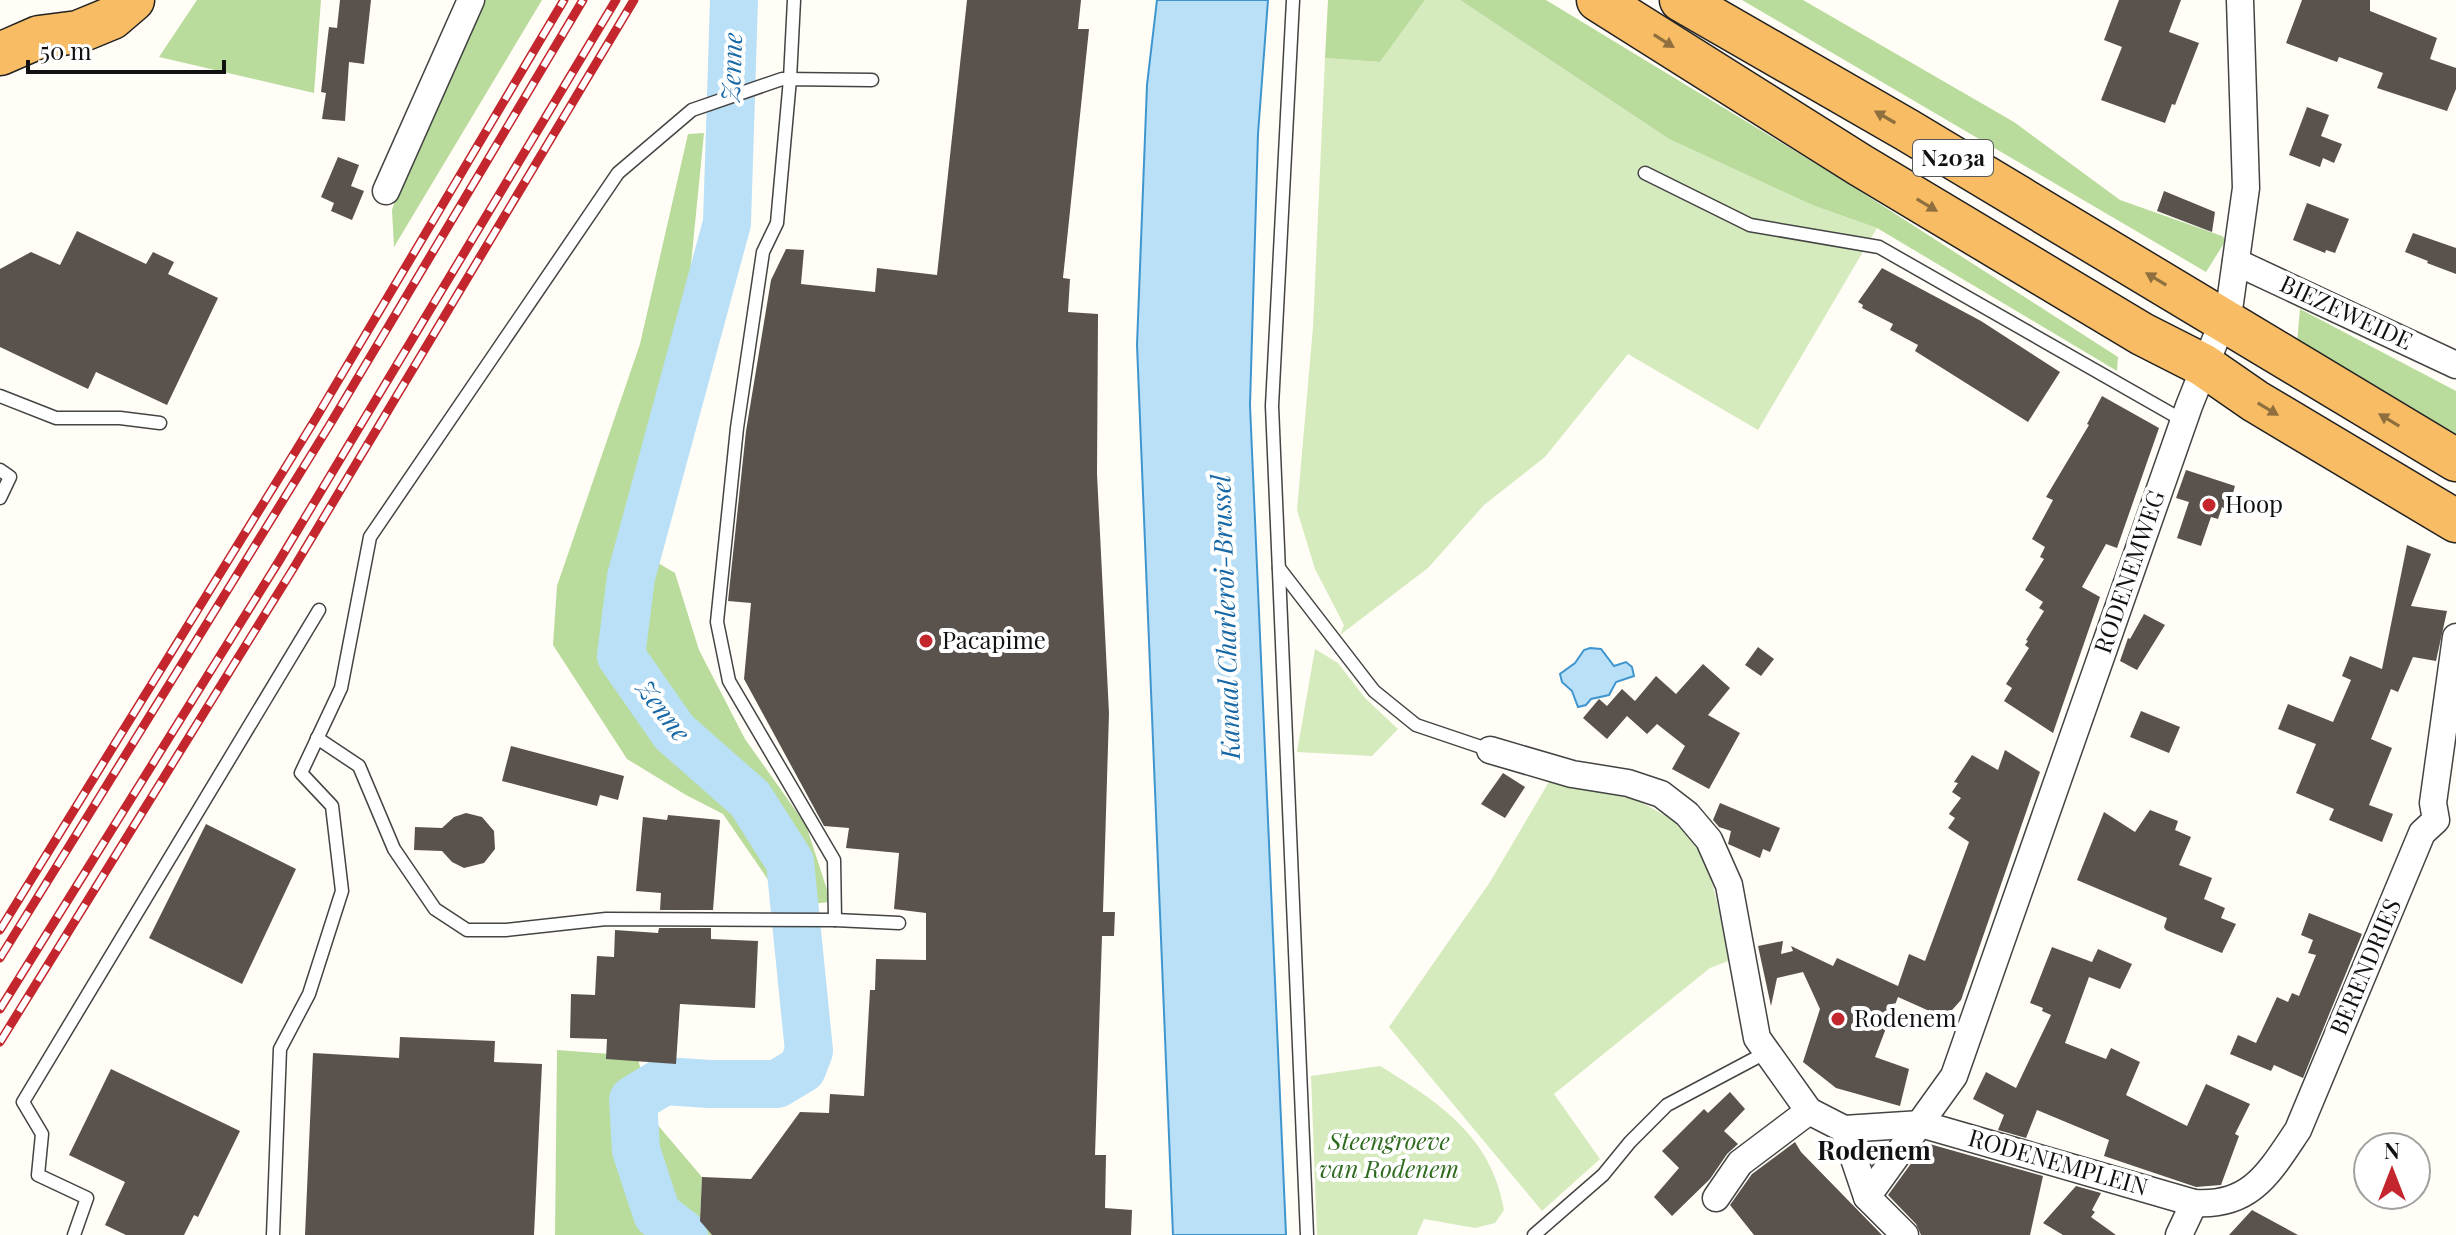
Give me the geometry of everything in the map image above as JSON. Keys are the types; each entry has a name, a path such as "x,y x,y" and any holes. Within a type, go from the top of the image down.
{"highway":[{"path":"0,54 20,34 78,32 112,18 133,0"},
{"name":"N203a","path":"1598,0 1874,173 2142,334 2203,365 2255,401 2456,521"},
{"name":"N203a","path":"1681,0 1907,130 2456,460"}],"street":[{"path":"386,191 471,0"},
{"name":"RODENEMWEG","path":"1921,1124 1954,1076 2203,365 2230,303 2246,188 2240,0"},
{"name":"BIEZEWEIDE","path":"2236,262 2456,365"},
{"name":"BERENDRIES","path":"2194,1203 2217,1205 2240,1198 2280,1158 2298,1130 2422,833 2446,818 2433,803 2456,637"},
{"path":"1490,750 1572,774 1628,783 1661,794 1687,814 1709,840 1729,885 1757,1038 1809,1111 1844,1129 1867,1197 1905,1235"},
{"path":"1716,1198 1740,1163 1809,1111"},
{"path":"1867,1197 1921,1124"},
{"name":"RODENEMPLEIN","path":"1844,1129 1921,1124 2194,1203"},
{"path":"2179,1235 2194,1203"}],"lane":[{"path":"794,0 777,223 763,252 737,428 717,622 729,681 834,860 835,920"},
{"path":"1293,0 1272,406 1307,1235"},
{"path":"273,1235 280,1049 309,994 342,891 332,806 301,773 341,688 370,537 618,173 692,110 786,79 872,80"},
{"path":"1645,173 1750,225 1879,247 2184,421"},
{"path":"0,396 56,418 120,418 160,423"},
{"path":"0,470 10,477 0,498"},
{"path":"1279,568 1374,691 1416,725 1490,750"},
{"path":"74,1235 87,1198 38,1175 42,1134 23,1102 319,610"},
{"path":"317,738 359,766 394,849 435,909 467,930 506,930 606,919 899,923"},
{"path":"1534,1235 1603,1175 1667,1105 1767,1052"}],"green space":[{"path":"197,0 321,0 314,93 159,57"},
{"path":"484,0 542,0 394,247 392,210 408,162"},
{"path":"1328,0 1425,0 1380,62 1325,58"},
{"path":"1425,0 1460,0 1669,139 1812,205 1877,228 1758,430 1628,354 1545,457 1484,505 1428,568 1340,635 1344,625 1315,569 1297,510 1313,327 1325,58 1380,62"},
{"path":"1460,0 1546,0 1841,179 2118,357 2117,371 1877,228 1812,205 1669,139"},
{"path":"1742,0 1803,0 2014,122 2120,200 2226,240 2206,272"},
{"path":"704,133 681,365 643,554 675,573 699,650 745,739 806,825 831,902 786,906 723,814 627,759 553,645 557,586 640,344 688,134"},
{"path":"2300,309 2456,391 2456,434 2297,342"},
{"path":"1315,649 1338,663 1365,698 1398,729 1372,756 1297,752"},
{"path":"1550,780 1637,800 1673,820 1703,845 1731,960 1710,968 1554,1094 1600,1159 1542,1211 1389,1027 1490,882"},
{"path":"557,1050 637,1056 656,1123 702,1177 700,1221 712,1235 555,1235"},
{"name":"Steengroeve van Rodenem","path":"1380,1066 1442,1108 1475,1142 1498,1184 1504,1210 1495,1223 1475,1228 1424,1219 1417,1235 1317,1235 1311,1076"}],"water":[{"name":"Kanaal Charleroi-Brussel","path":"1157,0 1268,0 1258,134 1250,405 1286,1235 1173,1235 1137,345 1147,85"},
{"path":"1601,649 1614,666 1626,662 1632,667 1634,676 1616,682 1609,695 1591,699 1586,705 1578,707 1560,674 1575,663 1584,650"}],"building":[{"path":"340,0 371,0 364,64 349,62 345,121 322,119 326,93 321,92 329,27 337,28"},
{"name":"Pacapime","path":"967,0 1081,0 1078,29 1089,29 1063,278 1070,279 1068,312 1098,314 1097,474 1109,713 1103,912 1115,912 1114,936 1102,936 1095,1155 1106,1155 1105,1208 1132,1210 1131,1235 712,1235 700,1221 702,1177 751,1179 800,1112 829,1113 830,1094 864,1096 870,990 875,990 876,959 926,960 926,913 894,909 899,853 846,848 849,828 824,826 744,679 751,603 728,601 746,431 771,280 786,249 804,250 801,284 875,292 877,268 937,275"},
{"path":"2119,0 2181,0 2169,32 2199,43 2165,123 2101,100 2122,47 2104,40"},
{"path":"2302,0 2370,0 2370,11 2437,38 2430,59 2456,68 2456,89 2447,111 2377,88 2383,73 2339,57 2337,62 2286,43"},
{"path":"2307,107 2329,115 2321,136 2342,144 2334,163 2323,158 2320,167 2289,155"},
{"path":"338,157 359,165 351,186 364,191 352,220 331,211 334,203 321,197"},
{"path":"2164,191 2215,212 2212,232 2157,211"},
{"path":"2307,203 2349,219 2335,253 2326,250 2325,253 2293,240"},
{"path":"77,231 146,264 153,252 174,262 168,274 218,298 167,405 96,372 88,389 0,347 0,269 31,252 60,265"},
{"path":"2413,233 2456,248 2456,274 2405,252"},
{"path":"1882,268 1981,321 2060,372 2028,422 1915,351 1918,345 1890,330 1893,324 1862,308 1863,305 1858,302"},
{"path":"2102,396 2159,428 2117,548 2106,544 2082,587 2100,597 2053,733 2004,701 2012,688 2006,684 2029,648 2025,645 2026,640 2044,611 2039,608 2043,602 2025,590 2044,559 2040,557 2045,547 2032,539 2053,500 2046,497 2089,425"},
{"name":"Hoop","path":"2186,470 2235,486 2228,510 2222,507 2218,519 2211,517 2201,546 2177,538 2189,502 2176,498"},
{"path":"2407,545 2431,554 2411,606 2447,611 2436,661 2413,657 2398,692 2391,689 2371,739 2392,748 2369,805 2393,814 2382,842 2329,820 2334,809 2296,793 2316,744 2278,729 2288,704 2333,722 2351,680 2342,676 2350,656 2382,669"},
{"path":"2144,614 2165,625 2137,670 2120,661 2128,638"},
{"path":"1758,647 1774,659 1761,676 1745,665"},
{"path":"1703,664 1730,688 1708,715 1740,733 1709,789 1672,769 1685,746 1657,724 1647,734 1627,716 1607,739 1583,718 1599,699 1607,706 1622,689 1635,701 1656,676 1676,694"},
{"path":"2141,711 2180,727 2169,753 2130,737"},
{"path":"511,746 624,776 618,800 600,795 597,806 502,781"},
{"path":"2005,750 2040,772 1961,1000 1945,1018 1898,997 1875,1057 1909,1069 1900,1106 1836,1088 1803,1062 1820,1009 1803,972 1777,978 1771,1006 1758,946 1783,941 1781,954 1793,951 1791,946 1833,966 1837,958 1898,986 1909,954 1925,961 1969,842 1948,828 1955,818 1949,814 1961,798 1952,792 1958,783 1954,782 1972,755 1998,770"},
{"path":"1503,773 1525,787 1505,818 1481,804"},
{"path":"1720,803 1780,828 1770,852 1763,849 1760,858 1728,844 1731,831 1719,827 1713,820"},
{"path":"2150,810 2178,821 2175,830 2191,837 2179,865 2212,878 2204,899 2225,908 2221,918 2236,924 2222,953 2166,930 2167,918 2077,880 2104,812 2135,832"},
{"path":"466,813 482,817 494,831 495,849 484,863 464,868 452,862 442,851 414,850 415,827 442,828 454,817"},
{"path":"668,815 720,820 713,910 660,910 661,893 636,891 643,817 667,820"},
{"path":"206,824 296,869 242,984 149,938"},
{"path":"2309,913 2362,934 2303,1078 2274,1065 2271,1071 2230,1054 2238,1035 2256,1043 2277,997 2288,1002 2292,993 2299,996 2316,955 2308,953 2313,940 2301,935"},
{"path":"659,928 711,928 711,939 758,941 755,1008 680,1004 676,1064 606,1059 607,1039 570,1038 571,994 595,995 597,956 614,957 615,930 658,933"},
{"path":"2052,947 2092,962 2098,949 2132,964 2120,989 2089,977 2065,1043 2106,1059 2111,1048 2140,1062 2126,1095 2187,1126 2206,1084 2250,1104 2235,1134 2239,1136 2221,1185 2196,1187 2104,1156 2109,1140 2037,1110 2026,1138 1998,1130 2004,1115 1973,1099 1986,1072 2016,1088 2051,1015 2030,1003"},
{"path":"400,1037 495,1041 494,1062 542,1064 534,1235 305,1235 313,1053 399,1058"},
{"path":"111,1069 240,1131 198,1217 194,1215 184,1235 126,1235 105,1225 125,1182 69,1155"},
{"path":"1730,1092 1745,1109 1724,1131 1738,1144 1710,1179 1672,1216 1654,1197 1679,1168 1662,1151 1704,1109 1708,1113"},
{"path":"1795,1142 1801,1152 1882,1235 1754,1235 1730,1205 1752,1174"},
{"path":"1926,1143 2043,1176 2030,1235 1921,1235 1916,1224 1888,1195"},
{"path":"2076,1186 2101,1193 2091,1217 2116,1235 2063,1235 2043,1223"},
{"path":"2252,1210 2298,1235 2229,1235"}],"waterway":[{"name":"Zenne","path":"684,1235 657,1214 636,1150 633,1100 664,1081 777,1084 802,1069 809,1051 790,862 750,799 674,732 621,656 631,577 727,223 734,0"}],"railway":[{"path":"0,930 316,418 564,0"},
{"path":"0,958 329,426 583,0"},
{"path":"0,1009 279,561 616,0"},
{"path":"0,1042 293,569 634,0"}],"place":[{"name":"Hoop","path":"2209,505"},
{"name":"Pacapime","path":"926,641"},
{"name":"Rodenem","path":"1838,1019"}],"district":[{"name":"Rodenem","path":"1874,1151"}]}
